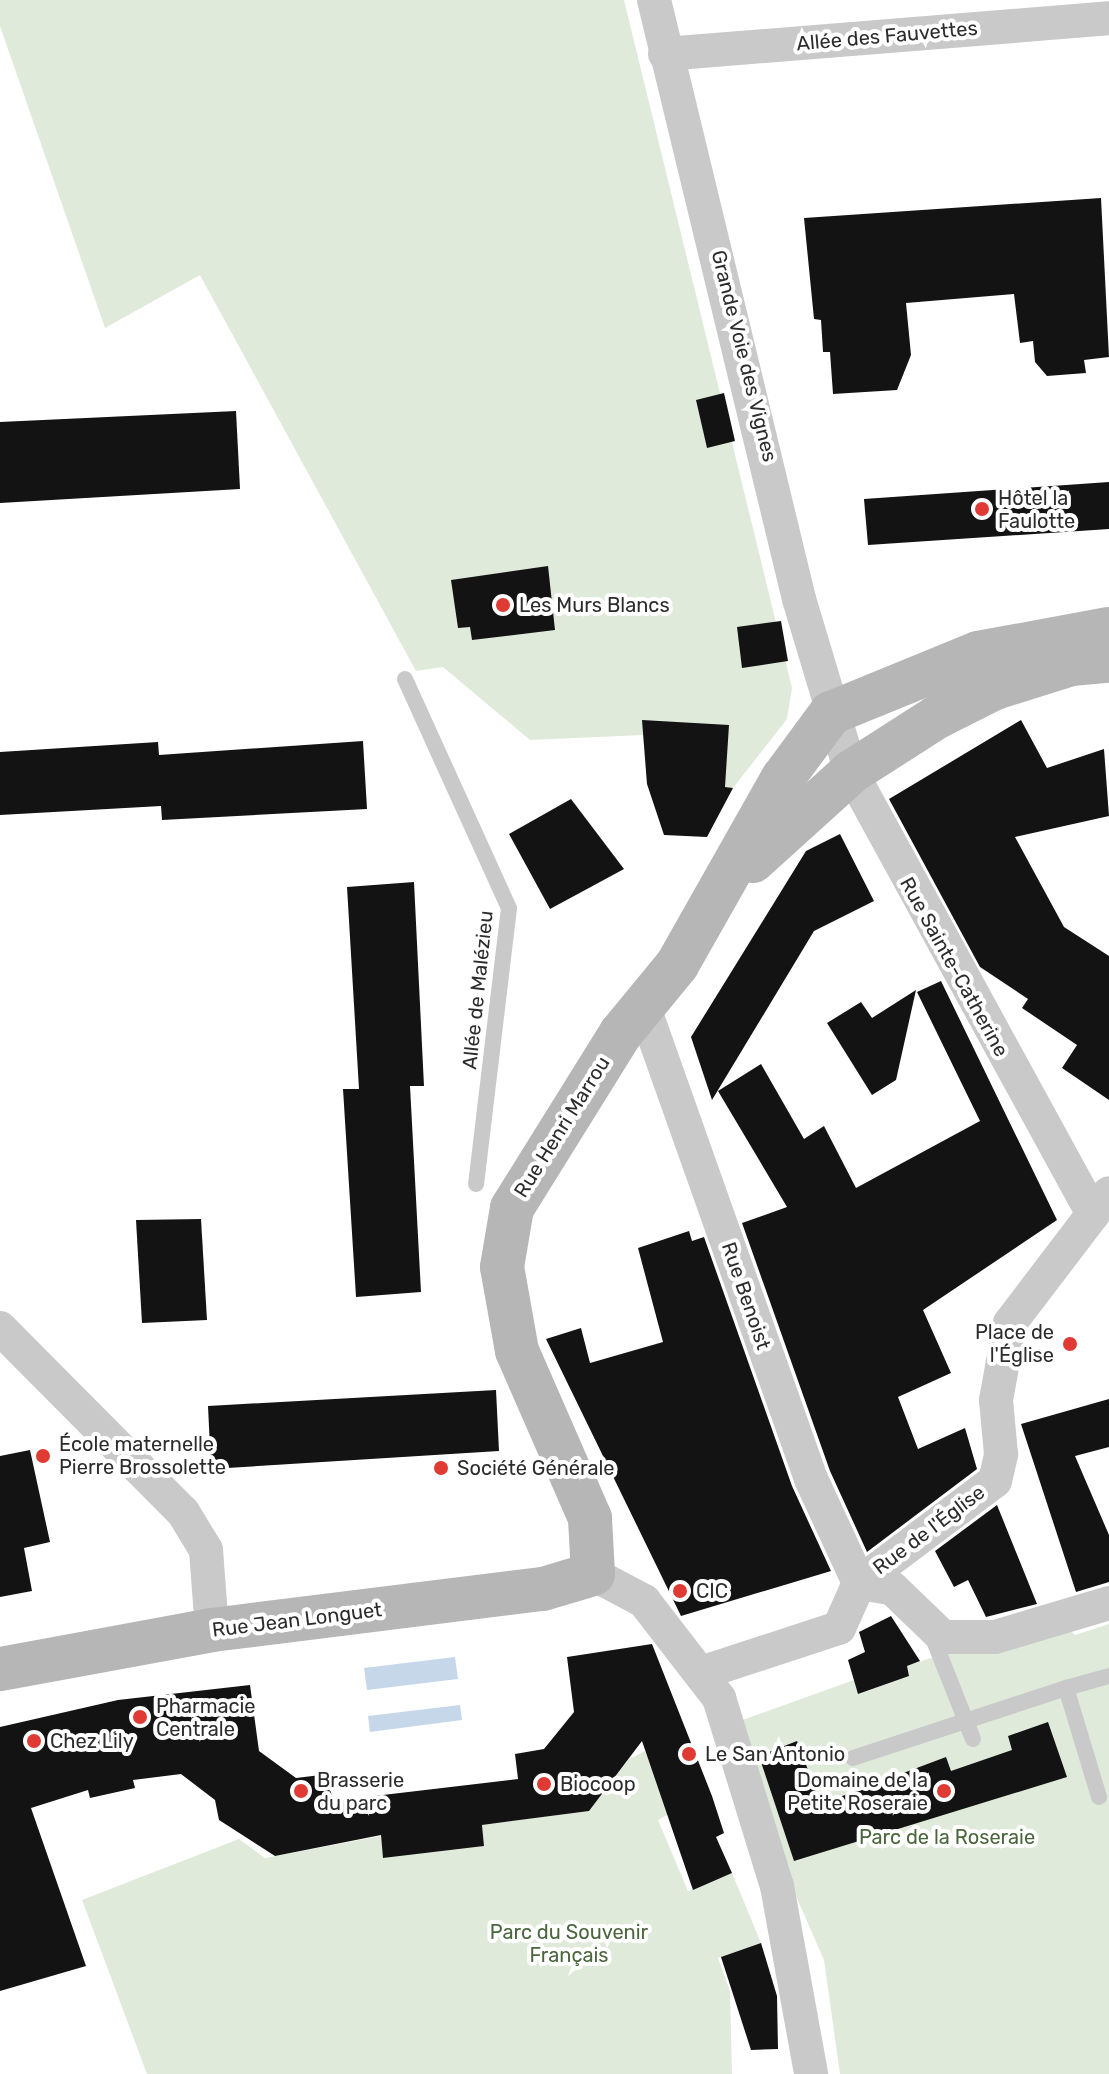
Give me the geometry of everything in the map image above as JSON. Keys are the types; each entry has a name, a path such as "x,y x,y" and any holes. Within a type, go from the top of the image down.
{"street":[{"name":"Grande Voie des Vignes","path":"654,0 831,713"},
{"name":"Allée des Fauvettes","path":"665,54 1109,18"},
{"path":"831,713 978,653 1109,629"},
{"name":"Rue Henri Marrou","path":"725,890 851,772 995,688 1071,664 1109,661"},
{"name":"Rue Sainte-Catherine","path":"831,713 851,772 1101,1203"},
{"name":"Rue Henri Marrou","path":"593,1574 590,1518 517,1351 502,1243 512,1208 643,1005 725,890 783,778 831,713"},
{"name":"Rue Benoist","path":"643,1005 811,1479 859,1583"},
{"name":"Rue de l'Église","path":"701,1673 839,1628 859,1583 995,1481 1001,1454 996,1400 1010,1323 1101,1203"},
{"path":"0,1328 183,1512 206,1550 212,1630"},
{"path":"593,1574 644,1601 719,1698 777,1886 811,2074"},
{"name":"Rue Jean Longuet","path":"0,1669 212,1630 543,1589 593,1574"},
{"path":"859,1583 892,1588 930,1628 943,1637 995,1637 1109,1603"}],"lane":[{"name":"Allée de Malézieu","path":"405,679 509,908 476,1184"},
{"path":"930,1628 973,1739"},
{"path":"853,1758 1109,1676"},
{"path":"1066,1688 1099,1797"}],"green space":[{"path":"0,0 624,0 792,688 787,719 733,788 647,784 643,735 530,740 443,667 416,671 200,275 105,328 0,26"},
{"name":"Parc de la Roseraie","path":"1109,1624 1109,2074 840,2074 824,1960 792,1887 740,1721 854,1680 859,1694 909,1676 907,1666 972,1644 1064,1625 1075,1635"},
{"name":"Parc du Souvenir Français","path":"645,1751 669,1814 658,1820 688,1891 732,1873 761,1943 718,1958 730,1991 732,2074 147,2074 82,1900 239,1839 265,1858 381,1836 384,1858 484,1846 482,1825 589,1811 629,1759"}],"water":[{"path":"455,1657 458,1679 367,1690 364,1668"},
{"path":"460,1705 462,1720 370,1732 368,1716"}],"building":[{"path":"1101,198 1109,357 1084,360 1086,373 1047,376 1035,362 1033,341 1020,343 1014,294 906,303 911,355 897,390 833,394 830,352 823,352 821,320 814,319 804,218"},
{"path":"724,393 735,441 707,448 696,400"},
{"path":"236,411 240,489 0,503 0,422"},
{"name":"Hôtel la Faulotte","path":"1109,482 1109,529 868,545 864,499"},
{"name":"Les Murs Blancs","path":"548,566 555,630 472,640 470,627 458,628 451,580"},
{"path":"781,621 788,661 742,668 737,627"},
{"path":"642,720 729,725 725,787 733,788 707,837 664,835 647,784"},
{"path":"1021,720 1047,768 1104,749 1109,816 1015,837 1064,927 1109,956 1109,1100 1062,1068 1077,1045 1022,1008 1028,999 980,967 889,799"},
{"path":"363,741 367,809 162,820 161,806 0,815 0,752 158,742 159,755"},
{"path":"571,799 624,869 550,909 509,834"},
{"path":"840,834 874,901 814,931 712,1100 691,1037 806,851"},
{"path":"414,882 424,1086 410,1086 421,1292 356,1297 343,1089 359,1089 347,887"},
{"path":"941,981 1057,1220 923,1310 951,1373 898,1397 918,1449 965,1428 977,1469 867,1552 830,1471 742,1223 787,1207 718,1091 761,1064 804,1139 824,1126 856,1188 980,1121 917,992"},
{"path":"916,990 896,1080 872,1095 827,1023 861,1002 872,1018"},
{"path":"201,1219 207,1320 142,1323 136,1220"},
{"path":"689,1231 692,1241 704,1237 792,1486 831,1571 681,1616 546,1339 581,1328 590,1363 663,1342 638,1248"},
{"path":"496,1390 499,1451 211,1469 208,1406"},
{"path":"1109,1399 1109,1447 1075,1456 1109,1535 1109,1582 1076,1592 1021,1424"},
{"path":"30,1450 50,1542 24,1548 32,1591 0,1597 0,1456"},
{"path":"997,1505 1037,1604 986,1617 968,1580 954,1587 935,1551"},
{"path":"891,1616 920,1661 907,1666 909,1676 858,1694 848,1660 865,1652 859,1632"},
{"path":"652,1644 712,1796 724,1833 716,1837 732,1873 693,1890 642,1741 589,1811 482,1825 484,1846 383,1858 381,1835 275,1856 219,1820 215,1800 181,1774 133,1780 135,1788 90,1798 88,1790 31,1808 86,1966 0,1991 0,1727 118,1700 250,1685 259,1751 296,1778 329,1774 332,1801 518,1779 515,1754 544,1749 574,1712 567,1657"},
{"name":"Domaine de la Petite Roseraie","path":"1048,1722 1067,1777 794,1861 759,1756 797,1741 821,1804 946,1757 951,1771 1012,1750 1008,1736"},
{"path":"761,1943 777,1996 778,2049 751,2050 721,1957"}],"place":[{"name":"Hôtel la Faulotte","path":"982,509"},
{"name":"Les Murs Blancs","path":"503,605"},
{"name":"Place de l'Église","path":"1070,1344"},
{"name":"École maternelle Pierre Brossolette","path":"43,1456"},
{"name":"Société Générale","path":"441,1468"},
{"name":"CIC","path":"680,1591"},
{"name":"Pharmacie Centrale","path":"140,1717"},
{"name":"Chez Lily","path":"34,1741"},
{"name":"Le San Antonio","path":"689,1754"},
{"name":"Biocoop","path":"544,1784"},
{"name":"Brasserie du parc","path":"301,1791"},
{"name":"Domaine de la Petite Roseraie","path":"944,1791"}]}
